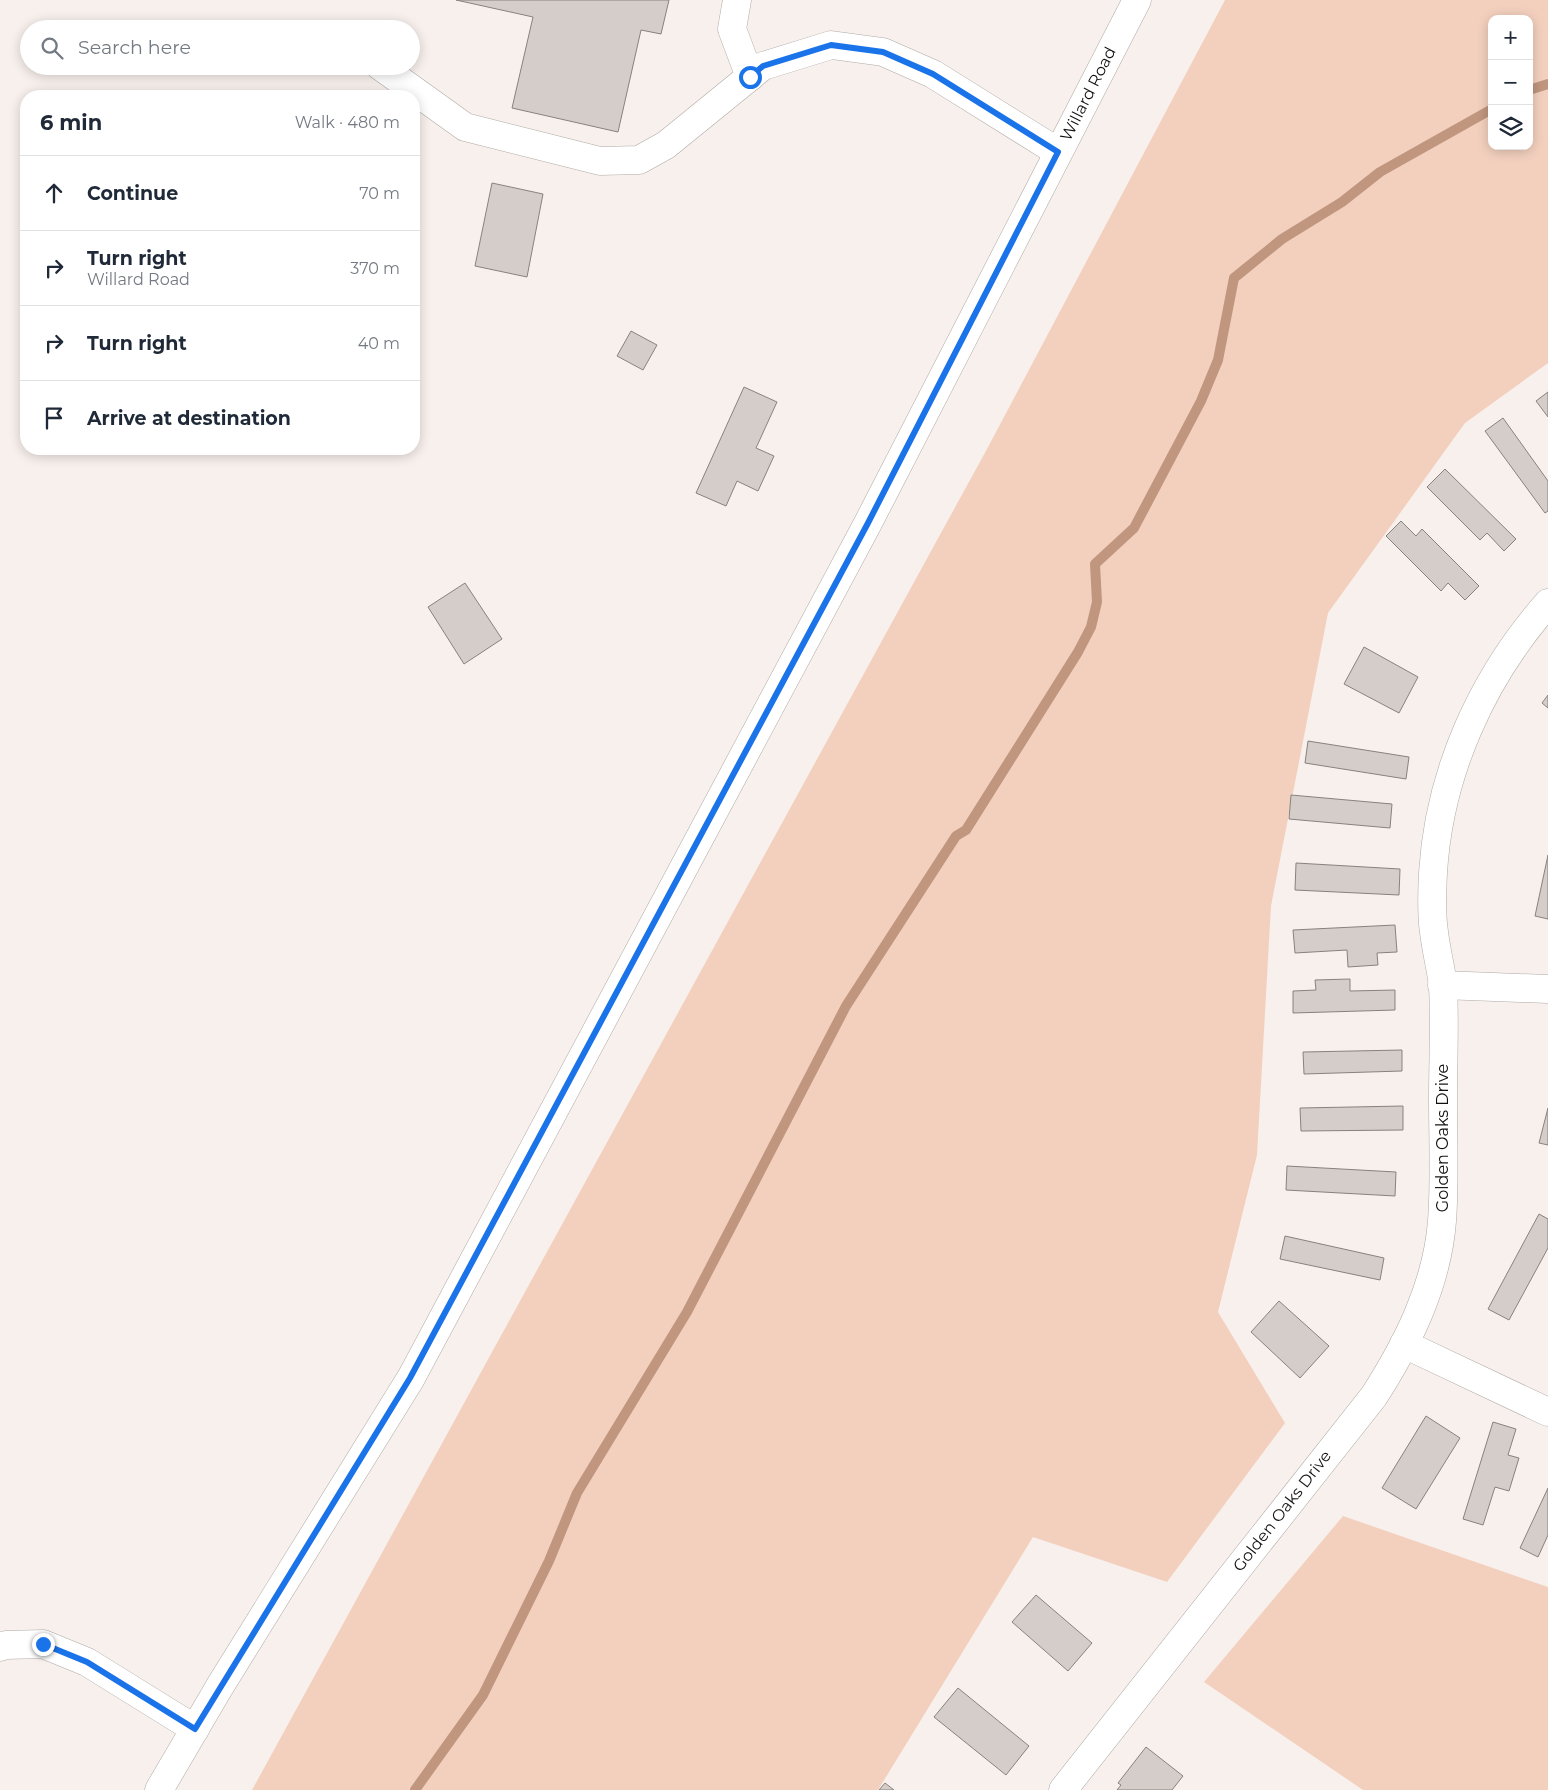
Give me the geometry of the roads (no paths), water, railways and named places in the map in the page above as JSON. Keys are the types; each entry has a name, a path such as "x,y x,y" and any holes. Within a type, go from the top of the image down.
{"street":[{"path":"737,0 732,29 750,77"},
{"name":"Willard Road","path":"158,1790 410,1378 868,523 1136,0"},
{"path":"420,95 465,127 600,162 639,160 659,148 763,66 831,45 883,52 933,74 1058,152"},
{"path":"393,75 413,90"},
{"name":"Golden Oaks Drive","path":"1062,1790 1374,1396 1395,1363 1417,1319 1432,1272 1442,1224 1444,1175 1442,984 1433,930 1434,873 1439,825 1455,760 1478,705 1498,668 1548,603"},
{"path":"1442,984 1548,989"},
{"path":"1404,1344 1548,1412"},
{"path":"0,1647 6,1645 43,1644 87,1662 195,1729"}],"waterway":[{"path":"1533,89 1548,84"},
{"path":"415,1790 483,1695 549,1561 577,1493 687,1312 846,1006 956,836 966,830 1078,652 1091,627 1097,602 1095,564 1134,528 1201,401 1218,360 1234,278 1282,239 1342,202 1380,172 1488,111"}]}
